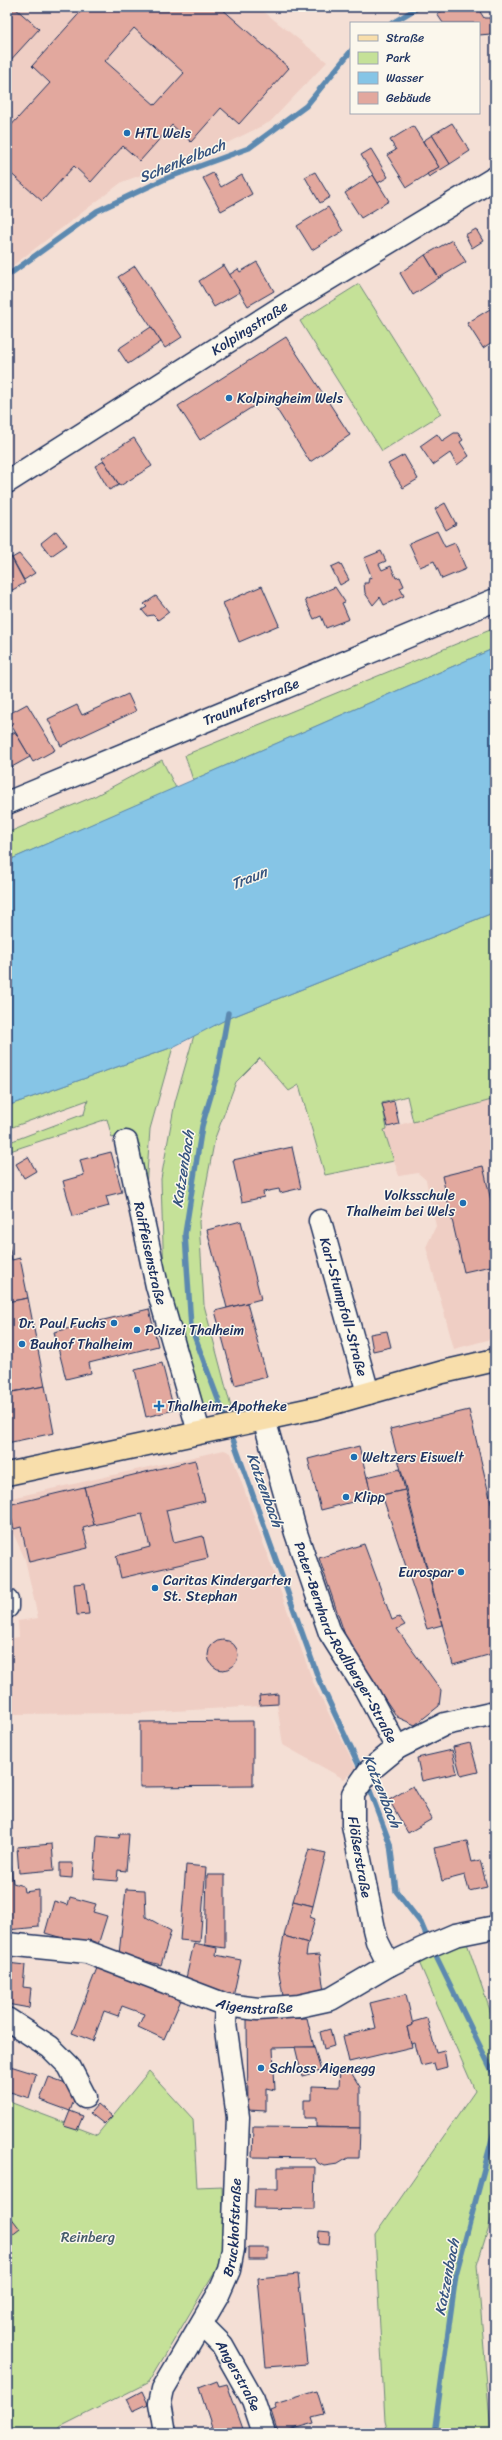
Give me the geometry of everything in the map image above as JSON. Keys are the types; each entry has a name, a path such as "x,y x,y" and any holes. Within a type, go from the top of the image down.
{"main road":[{"path":"7,1474 316,1408 489,1360"}],"street":[{"name":"Kolpingstraße","path":"7,482 290,302 495,178"},
{"name":"Traunuferstraße","path":"7,803 495,600"},
{"name":"Raiffeisenstraße","path":"126,1142 157,1286 199,1432"},
{"name":"Karl-Stumpfoll-Straße","path":"320,1220 368,1393"},
{"name":"Pater-Bernhard-Rodlberger-Straße","path":"264,1419 296,1533 330,1633 366,1690 397,1748"},
{"path":"7,1600 7,1607"},
{"name":"Flößerstraße","path":"389,1965 376,1941 353,1825 353,1794 365,1776 397,1748 445,1724 495,1713"},
{"name":"Aigenstraße","path":"7,1944 26,1944 87,1952 226,2005 258,2009 318,2003 344,1993 389,1965 422,1949 455,1936 495,1927"},
{"name":"Bruckhofstraße","path":"165,2433 160,2403 163,2390 202,2325 229,2270 236,2219 238,2117 225,2023 226,2005"},
{"path":"7,2019 50,2046 69,2066 85,2097"},
{"name":"Angerstraße","path":"202,2325 222,2345 253,2400 264,2433"}],"shaded area":[{"name":"HTL Wels","path":"7,7 258,7 327,62 270,122 225,144 122,182 7,270"},
{"name":"Volksschule Thalheim bei Wels","path":"495,1099 495,1338 454,1349 426,1247 436,1226 426,1180 418,1173 399,1176 384,1129"},
{"name":"Caritas Kindergarten St. Stephan","path":"224,1450 231,1453 313,1682 356,1768 344,1779 283,1745 277,1705 140,1713 11,1714 7,1639 19,1637 18,1621 38,1618 25,1559 13,1533 7,1499"}],"green space":[{"path":"359,284 441,414 382,451 300,321"},
{"path":"495,628 495,648 193,780 185,755"},
{"path":"162,760 176,788 7,861 7,833 95,796"},
{"path":"495,912 495,1099 413,1122 407,1096 382,1103 387,1129 384,1130 394,1161 325,1175 299,1085 289,1091 260,1058 236,1082 215,1138 199,1222 204,1305 231,1407 201,1413 164,1279 161,1179 175,1102 194,1035 227,1019"},
{"path":"173,1047 150,1129 145,1203 132,1132 112,1138 107,1119 7,1152 7,1143 84,1114 88,1100 7,1129 7,1106"},
{"path":"467,1943 495,2025 495,2207 477,2265 491,2433 388,2433 385,2421 375,2235 475,2091 418,1960"},
{"name":"Reinberg","path":"149,2071 193,2119 197,2187 222,2186 224,2256 149,2382 60,2427 59,2433 7,2433 7,2101 97,2135"}],"water":[{"name":"Traun","path":"495,648 495,912 227,1019 173,1047 7,1106 7,861"}],"building":[{"path":"7,7 14,7 39,29 7,64"},
{"name":"HTL Wels","path":"85,7 220,7 289,68 239,124 221,108 191,142 172,125 140,161 123,146 91,182 74,166 42,201 7,170 7,130 50,83 32,66","holes":["134,28 184,73 155,105 105,61"]},
{"path":"448,7 477,7 484,18 490,18 493,23 491,34 480,35 480,22 442,22 437,14"},
{"path":"452,123 470,151 450,164 432,135"},
{"path":"413,126 439,167 407,187 387,155 396,150 390,140"},
{"path":"432,135 450,164 429,177 427,174 439,167 423,141"},
{"path":"371,149 388,177 378,183 361,155"},
{"path":"315,172 330,197 320,203 305,177"},
{"path":"213,173 221,187 242,175 252,194 221,211 203,178"},
{"path":"373,175 389,201 361,218 345,193"},
{"path":"328,207 343,231 312,250 297,226"},
{"path":"476,229 483,241 472,248 465,235"},
{"path":"452,240 466,262 439,278 425,255"},
{"path":"425,255 439,278 413,295 400,273"},
{"path":"257,262 274,291 248,306 229,275 238,269 240,272"},
{"path":"224,265 240,292 214,307 199,281"},
{"path":"135,266 182,337 165,348 118,277"},
{"path":"495,306 495,340 483,348 467,323"},
{"path":"151,327 161,342 128,364 118,349"},
{"name":"Kolpingheim Wels","path":"286,337 350,435 310,462 274,405 279,402 273,394 200,440 178,406"},
{"path":"454,433 458,433 463,440 460,442 469,456 457,465 450,453 433,465 420,446 437,434 442,441"},
{"path":"134,438 152,466 120,486 102,458"},
{"path":"404,455 418,479 403,488 388,464"},
{"path":"104,461 119,485 109,490 95,466"},
{"path":"445,503 456,524 446,530 435,509"},
{"path":"56,531 67,545 51,556 41,543"},
{"path":"437,531 445,547 455,543 466,569 442,579 434,561 420,567 409,543"},
{"path":"381,551 386,561 379,564 382,570 391,566 396,578 400,577 404,586 400,588 404,596 384,605 380,597 373,605 365,593 364,583 368,583 369,577 372,578 364,558"},
{"path":"19,554 35,573 24,580 12,558"},
{"path":"10,555 25,583 7,593 7,557"},
{"path":"340,563 349,580 340,585 331,567"},
{"path":"262,586 279,625 239,642 223,603"},
{"path":"335,587 345,602 342,603 349,619 326,628 321,616 314,619 305,600"},
{"path":"156,596 169,612 158,620 153,615 147,616 142,610 147,607 144,604"},
{"path":"128,694 136,711 61,746 48,719 77,705 82,715"},
{"path":"27,704 55,750 33,762 7,718 7,715"},
{"path":"15,732 30,757 10,768 7,764 7,737"},
{"path":"394,1101 399,1124 388,1127 382,1104"},
{"path":"292,1147 301,1188 280,1193 279,1189 263,1192 264,1197 242,1202 233,1160"},
{"path":"111,1152 122,1192 106,1196 109,1206 73,1216 63,1181 84,1175 80,1160"},
{"path":"28,1157 36,1171 24,1178 16,1164"},
{"path":"483,1166 495,1218 495,1265 464,1272 442,1176"},
{"path":"241,1221 261,1299 227,1308 207,1230"},
{"path":"7,1236 12,1260 20,1258 28,1298 7,1302"},
{"name":"Bauhof Thalheim","path":"28,1298 45,1386 7,1393 7,1302"},
{"path":"247,1303 267,1377 235,1385 215,1311"},
{"path":"149,1309 158,1346 89,1363 91,1373 66,1379 54,1332"},
{"path":"387,1331 391,1347 373,1351 370,1334"},
{"path":"162,1363 174,1410 146,1417 135,1370"},
{"path":"45,1386 54,1433 7,1443 7,1393"},
{"name":"Eurospar","path":"469,1410 495,1519 495,1653 453,1665 390,1429"},
{"path":"359,1446 372,1497 321,1510 308,1459"},
{"path":"195,1460 205,1501 166,1510 174,1543 203,1536 208,1558 121,1578 116,1556 150,1547 142,1514 94,1525 84,1487"},
{"path":"400,1469 405,1490 372,1497 367,1477"},
{"path":"84,1487 94,1525 83,1528 88,1548 29,1562 21,1527 14,1529 8,1505"},
{"path":"405,1490 442,1625 427,1629 382,1495"},
{"path":"364,1544 392,1620 399,1617 405,1625 397,1629 441,1690 439,1706 415,1725 397,1717 348,1644 319,1558"},
{"path":"85,1583 89,1614 77,1615 74,1584"},
{"path":"223,1640 233,1645 238,1655 233,1665 223,1670 213,1665 208,1655 213,1645"},
{"path":"278,1694 278,1704 260,1705 259,1696"},
{"path":"253,1721 253,1786 140,1787 140,1722"},
{"path":"470,1743 478,1772 461,1776 453,1747"},
{"path":"452,1750 457,1773 422,1781 417,1758"},
{"path":"413,1786 432,1819 408,1833 389,1800"},
{"path":"120,1834 129,1834 126,1871 118,1870 117,1881 94,1879 97,1836 119,1838"},
{"path":"467,1841 472,1862 480,1860 487,1887 469,1891 465,1875 442,1881 434,1848"},
{"path":"52,1844 54,1870 19,1873 17,1847"},
{"path":"309,1849 326,1853 313,1906 293,1901"},
{"path":"60,1863 73,1863 72,1878 60,1877"},
{"path":"7,1865 11,1865 13,1883 23,1886 24,1892 39,1890 39,1927 7,1930"},
{"path":"186,1865 206,1867 200,1942 180,1940"},
{"path":"207,1875 225,1875 225,1948 205,1945"},
{"path":"126,1889 145,1890 146,1917 171,1931 161,1965 119,1954"},
{"path":"70,1897 96,1904 93,1912 107,1916 97,1948 45,1933 54,1901 68,1905"},
{"path":"293,1901 313,1906 310,1917 315,1919 308,1943 284,1936"},
{"path":"284,1936 308,1943 306,1956 319,1955 324,1992 283,1996 278,1967"},
{"path":"194,1943 217,1948 216,1955 241,1960 233,1997 184,1987"},
{"path":"7,1963 25,1965 23,1987 31,1988 29,2008 7,2004"},
{"path":"97,1968 155,1986 181,2000 164,2039 138,2027 144,2014 122,2006 118,2016 104,2011 93,2041 72,2033"},
{"path":"406,1994 413,2025 407,2027 412,2047 349,2062 343,2036 376,2028 370,2003"},
{"name":"Schloss Aigenegg","path":"307,2018 314,2047 273,2048 275,2090 266,2088 266,2111 248,2110 247,2019"},
{"path":"427,2018 436,2052 444,2050 447,2067 436,2070 434,2063 421,2066 415,2043 411,2044 407,2027 413,2025 413,2022"},
{"path":"330,2029 334,2046 324,2049 320,2032"},
{"path":"295,2047 314,2047 321,2071 302,2076"},
{"path":"7,2065 36,2074 29,2098 7,2091"},
{"path":"340,2069 349,2069 360,2087 360,2128 316,2127 316,2118 304,2118 304,2100 312,2100 312,2086 339,2087"},
{"path":"49,2077 74,2086 77,2092 70,2111 40,2100"},
{"path":"98,2104 112,2116 104,2124 90,2113"},
{"path":"70,2111 83,2116 77,2130 64,2126"},
{"path":"253,2127 360,2128 359,2158 348,2158 338,2164 324,2166 318,2163 315,2158 252,2157"},
{"path":"278,2167 315,2167 314,2209 254,2208 255,2189 278,2189"},
{"path":"7,2212 20,2229 7,2239"},
{"path":"319,2231 330,2232 329,2245 318,2244"},
{"path":"248,2248 268,2248 268,2259 248,2259"},
{"path":"298,2274 307,2364 266,2367 258,2278"},
{"path":"217,2381 219,2386 227,2384 243,2429 232,2433 214,2433 199,2388"},
{"path":"142,2391 148,2404 133,2411 127,2399"},
{"path":"317,2391 324,2414 312,2417 314,2423 278,2433 271,2411 276,2409 275,2404"}],"waterway":[{"name":"Schenkelbach","path":"394,22 419,7"},
{"name":"Schenkelbach","path":"7,276 97,211 167,178 249,148 306,106 350,52"},
{"name":"Katzenbach","path":"227,1423 191,1327 185,1234 202,1126 217,1075 228,1013"},
{"name":"Katzenbach","path":"230,1431 319,1680 362,1772"},
{"name":"Katzenbach","path":"367,1783 390,1844 396,1891 421,1923 429,1942"},
{"name":"Katzenbach","path":"433,1950 495,2077"},
{"name":"Katzenbach","path":"436,2433 435,2427 456,2274 495,2128"}],"place":[{"name":"HTL Wels","path":"127,133"},
{"name":"Kolpingheim Wels","path":"229,398"},
{"name":"Volksschule Thalheim bei Wels","path":"463,1203"},
{"name":"Dr. Paul Fuchs","path":"114,1323"},
{"name":"Polizei Thalheim","path":"137,1330"},
{"name":"Bauhof Thalheim","path":"22,1344"},
{"name":"Thalheim-Apotheke","path":"159,1406"},
{"name":"Weltzers Eiswelt","path":"354,1457"},
{"name":"Klipp","path":"346,1497"},
{"name":"Eurospar","path":"461,1572"},
{"name":"Caritas Kindergarten St. Stephan","path":"155,1588"},
{"name":"Schloss Aigenegg","path":"261,2068"}]}
